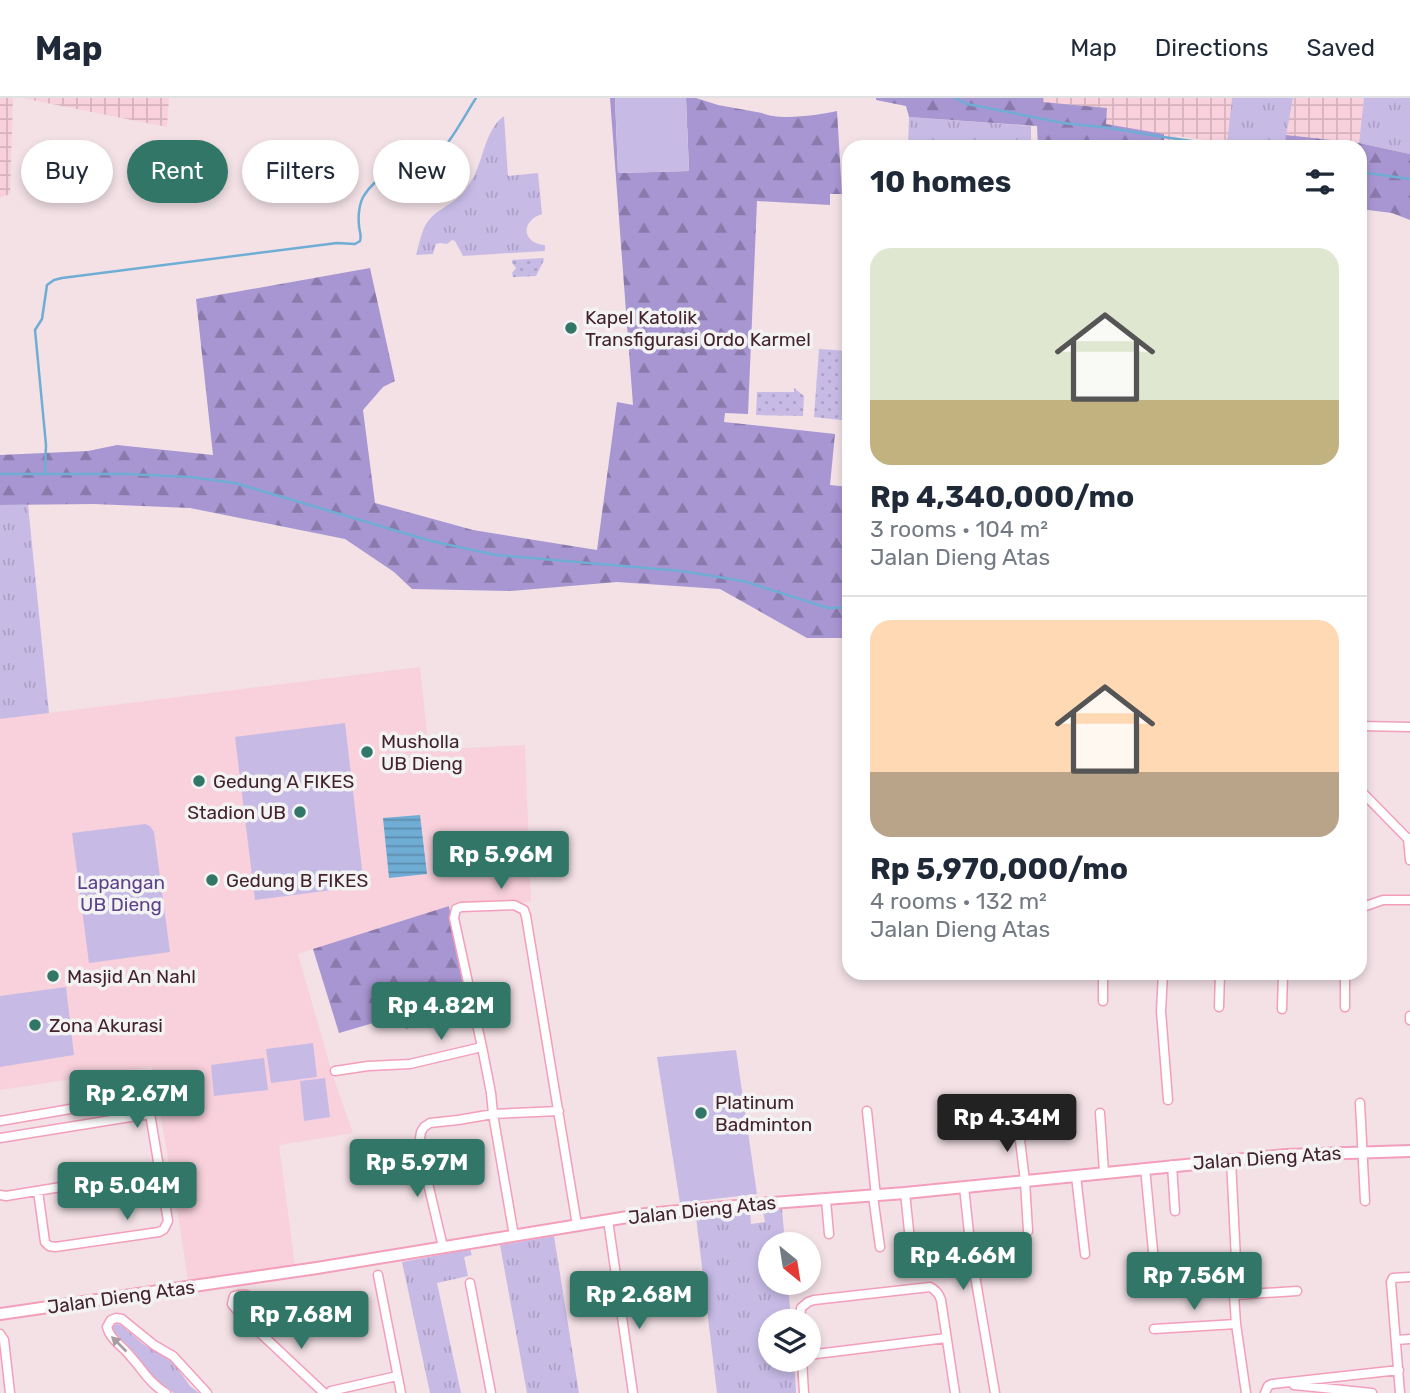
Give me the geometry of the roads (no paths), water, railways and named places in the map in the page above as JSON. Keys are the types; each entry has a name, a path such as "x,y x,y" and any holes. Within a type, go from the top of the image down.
{"street":[{"path":"1367,726 1410,727"},
{"path":"1367,797 1409,839 1410,860"},
{"path":"1367,906 1383,900 1410,900"},
{"path":"514,1236 491,1093 454,918 456,909 461,907 514,905 524,910 577,1225"},
{"path":"1102,980 1103,1001"},
{"path":"1163,980 1161,1012 1168,1100"},
{"path":"1219,1007 1220,980"},
{"path":"1282,1009 1283,980"},
{"path":"1345,980 1345,1007"},
{"path":"335,1071 410,1064 482,1046"},
{"path":"37,1191 46,1242 55,1248 146,1234 167,1226 145,1084"},
{"path":"0,1121 146,1096"},
{"path":"1360,1103 1365,1201"},
{"path":"443,1247 419,1145 424,1126 493,1114 559,1111"},
{"path":"867,1111 880,1247"},
{"path":"1100,1113 1104,1172"},
{"path":"0,1138 149,1114"},
{"path":"1018,1124 1028,1231"},
{"name":"Jalan Dieng Atas","path":"0,1314 304,1270 646,1214 905,1194 1286,1155 1410,1151"},
{"path":"1231,1160 1236,1260 1234,1295 1245,1393"},
{"path":"1172,1165 1175,1210"},
{"path":"1145,1168 1153,1251"},
{"path":"0,1195 159,1171"},
{"path":"1076,1176 1085,1254"},
{"path":"964,1187 971,1252 995,1393"},
{"path":"905,1194 911,1250"},
{"path":"826,1200 829,1234"},
{"path":"608,1220 633,1393"},
{"path":"378,1275 401,1393"},
{"path":"1400,1393 1391,1282 1393,1278 1410,1277"},
{"path":"470,1283 491,1393"},
{"path":"801,1309 814,1300 930,1287 939,1295 955,1393"},
{"path":"1234,1295 1297,1291"},
{"path":"166,1393 149,1381 131,1356 109,1334 107,1326 111,1320 122,1320 173,1356 207,1393"},
{"path":"1154,1329 1236,1324"},
{"path":"258,1330 326,1393 397,1376"},
{"path":"0,1334 4,1340 10,1393"},
{"path":"821,1354 946,1338"},
{"path":"1397,1340 1410,1339"},
{"path":"1265,1393 1268,1385 1399,1370"},
{"path":"803,1372 804,1393"},
{"path":"1278,1384 1372,1393"}],"water":[{"path":"420,815 427,874 389,878 383,818"}],"waterway":[{"path":"45,473 46,445 35,330 42,319 47,285 62,278 337,243 355,244 361,239 360,205 372,185 391,172 423,160 443,148 476,98"},
{"path":"955,98 967,104 1063,123 1185,140"},
{"path":"1367,173 1410,179"},
{"path":"0,474 128,474 190,477 235,483 431,541 496,555 681,571 743,581 828,608 842,607"}],"place":[{"name":"Kapel Katolik Transfigurasi Ordo Karmel","path":"571,328"},
{"name":"Musholla UB Dieng","path":"367,752"},
{"name":"Gedung A FIKES","path":"199,781"},
{"name":"Stadion UB","path":"300,812"},
{"name":"Gedung B FIKES","path":"212,880"},
{"name":"Masjid An Nahl","path":"53,976"},
{"name":"Zona Akurasi","path":"35,1025"},
{"name":"Platinum Badminton","path":"701,1113"}],"park label":[{"name":"Lapangan UB Dieng","path":"121,893"}]}
